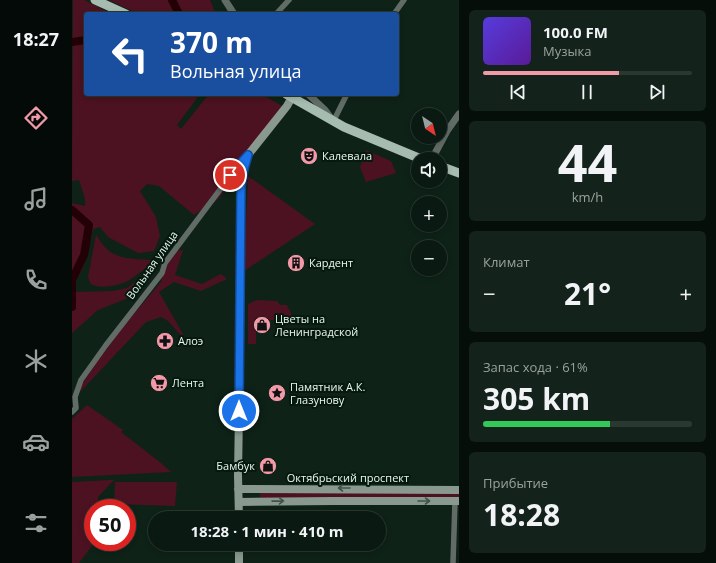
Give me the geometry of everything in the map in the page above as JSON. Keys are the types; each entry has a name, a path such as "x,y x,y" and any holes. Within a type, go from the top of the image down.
{"main road":[{"path":"94,0 121,12"},
{"path":"239,511 241,186 248,155 287,106 291,96"},
{"path":"293,96 333,122 370,139 411,155"},
{"path":"447,169 459,173"},
{"name":"Октябрьский проспект","path":"238,489 459,490"},
{"name":"Октябрьский проспект","path":"239,502 457,501"},
{"path":"239,551 239,563"}],"street":[{"path":"225,0 233,12"},
{"path":"278,12 289,0"},
{"path":"395,12 404,0"},
{"path":"310,96 325,110 333,122 346,96"},
{"path":"436,152 446,131 459,114"},
{"name":"Вольная улица","path":"72,412 76,408 75,397 81,380 162,273 165,263 230,175 248,155"},
{"path":"453,563 457,501"}],"shaded area":[{"path":"73,0 84,0 109,12 84,12 84,96 199,96 177,125 181,129 207,96 264,96 282,106 239,169 239,185 233,180 218,199 194,215 159,186 147,184 140,191 156,217 160,236 154,251 138,253 108,237 100,227 93,229 83,268 72,286 72,203 85,206 85,199 79,180 72,181"},
{"path":"109,0 210,0 214,10 218,12 134,12"},
{"path":"366,150 391,161 396,173 366,182 360,167"},
{"path":"248,176 315,224 244,271"},
{"path":"96,235 105,247 112,253 123,257 152,260 152,264 128,281 116,285 106,287 92,284 88,277"},
{"path":"183,250 175,275 202,284 221,274 227,279 201,291 174,282 159,292 183,334 182,336 170,323 161,317 146,322 81,391 79,389 96,363 126,323 161,282 166,263 176,251"},
{"path":"158,264 126,299 98,310 72,333 72,292 113,291 127,288"},
{"path":"257,300 277,301 280,305 287,305 294,320 256,320 256,344 248,344 248,304"},
{"path":"87,405 123,430 121,432 171,472 72,477 72,419"},
{"path":"114,480 98,497 98,499 84,499 84,551 88,551 79,563 72,563 72,482"},
{"path":"115,482 177,482 175,506 136,505 136,499 114,499"},
{"path":"260,490 459,493 459,501 260,498"}],"waterway":[{"path":"172,0 178,12"},
{"path":"72,42 84,40"},
{"path":"72,210 89,225 84,255 72,280 72,307"}],"place":[{"name":"Калевала","path":"309,156"},
{"name":"Кардент","path":"296,263"},
{"name":"Цветы на Ленинградской","path":"262,325"},
{"name":"Алоэ","path":"165,341"},
{"name":"Лента","path":"159,383"},
{"name":"Памятник А.К. Глазунову","path":"277,393"},
{"name":"Бамбук","path":"268,466"}],"route":[{"path":"230,175 248,155 241,186 239,411"}]}
